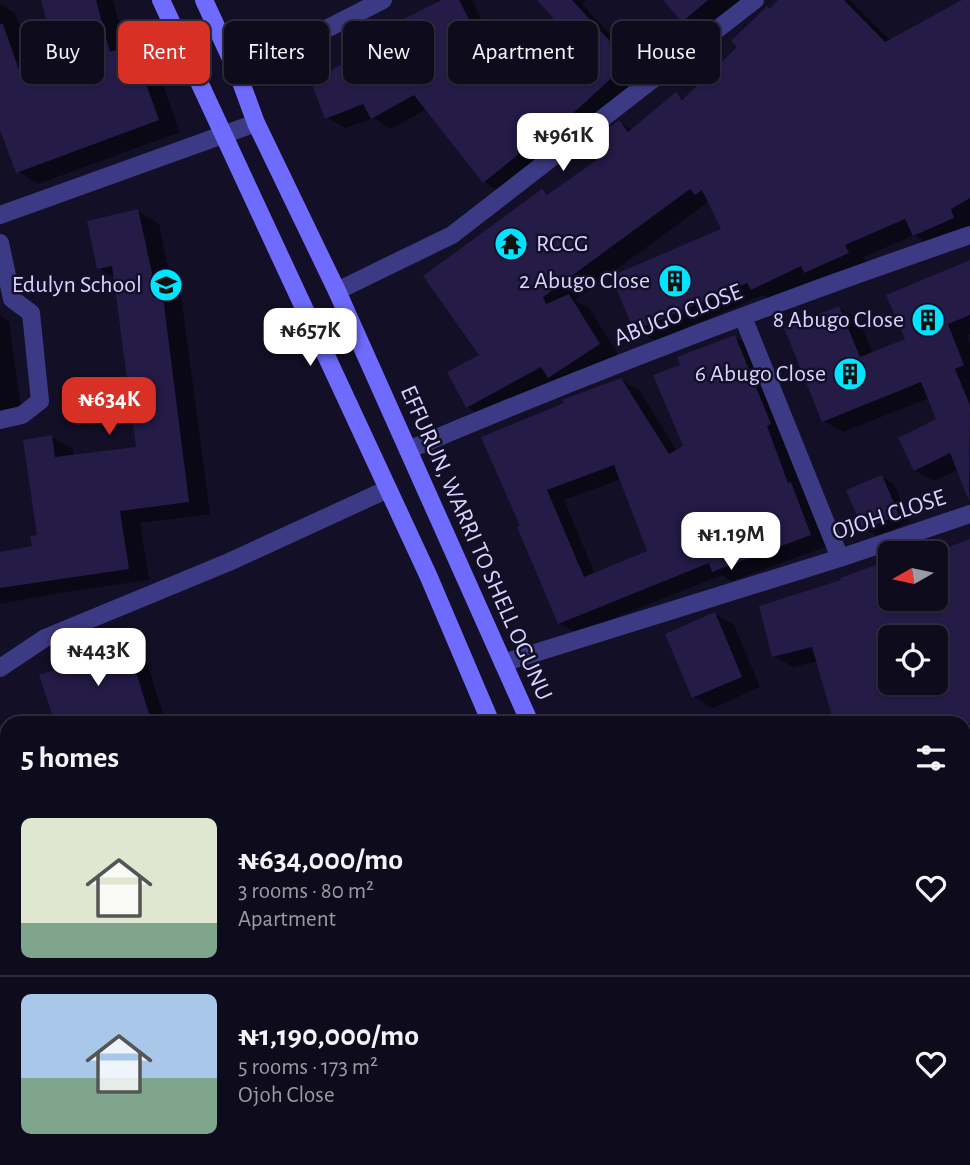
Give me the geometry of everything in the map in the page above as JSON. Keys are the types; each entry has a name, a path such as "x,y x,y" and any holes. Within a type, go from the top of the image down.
{"main road":[{"path":"161,0 388,489 488,716"},
{"name":"EFFURUN, WARRI TO SHELL OGUNU","path":"204,0 224,44"},
{"name":"EFFURUN, WARRI TO SHELL OGUNU","path":"242,84 256,122 337,292 527,716"}],"street":[{"path":"329,28 383,0"},
{"path":"337,292 452,235 755,0"},
{"path":"0,215 256,122"},
{"name":"ABUGO CLOSE","path":"408,450 553,389 970,235"},
{"path":"0,243 12,299 31,313 40,401 22,415 0,420"},
{"path":"743,317 840,558"},
{"path":"0,668 45,638 229,562 388,489"},
{"name":"OJOH CLOSE","path":"503,663 840,558 970,514"}],"building":[{"path":"41,0 96,0 102,21 47,21"},
{"path":"441,0 459,0 470,21 448,21 448,84 598,84 598,28 612,44 612,78 568,118 483,183 414,95 371,119 363,104 325,119 312,84 329,84 329,71 343,64 343,84 434,84 434,21 404,19"},
{"path":"537,0 572,0 591,21 556,21"},
{"path":"663,0 708,0 683,21"},
{"path":"778,0 844,0 885,42 962,0 970,0 970,198 951,209 954,218 913,236 905,219 845,245 849,253 804,273 801,266 751,290 747,283 634,331 611,276 721,229 702,190 695,195 690,189 543,297 546,304 569,294 600,344 548,378 541,367 466,408 447,372 479,355 423,276 542,189 547,195 598,159 587,144 619,120 628,132 676,92 682,100 699,84 720,84 720,63 737,47 731,41 767,6 769,9"},
{"path":"0,24 3,24 21,75 21,84 104,84 104,30 110,52 118,49 118,84 146,84 159,120 16,173 0,130"},
{"path":"138,209 154,282 161,281 189,502 120,511 129,569 0,588 0,552 32,546 30,536 37,535 23,440 52,435 55,457 136,447 112,266 97,269 87,221"},
{"path":"970,260 970,315 948,324 964,365 955,369 970,405 969,501 950,453 914,471 898,438 936,419 921,382 822,422 784,328 839,306 860,357 905,339 886,295"},
{"path":"735,335 771,424 767,426 788,483 791,482 811,535 712,572 709,563 558,624 517,527 520,526 481,437 564,403 562,400 621,378 669,454 683,446 653,375 680,365 677,357","holes":["614,465 647,551 584,577 547,490"]},
{"path":"882,475 899,515 863,530 846,490"},
{"path":"970,539 970,716 832,716 812,647 772,657 759,606 841,580 840,578 878,564 878,611 948,611 948,547"},
{"path":"715,612 742,677 692,698 665,634"},
{"path":"124,634 150,716 53,716 39,675 89,659 85,647"}],"place":[{"name":"RCCG","path":"511,244"},
{"name":"2 Abugo Close","path":"675,281"},
{"name":"Edulyn School","path":"166,285"},
{"name":"8 Abugo Close","path":"928,320"},
{"name":"6 Abugo Close","path":"850,374"}]}
